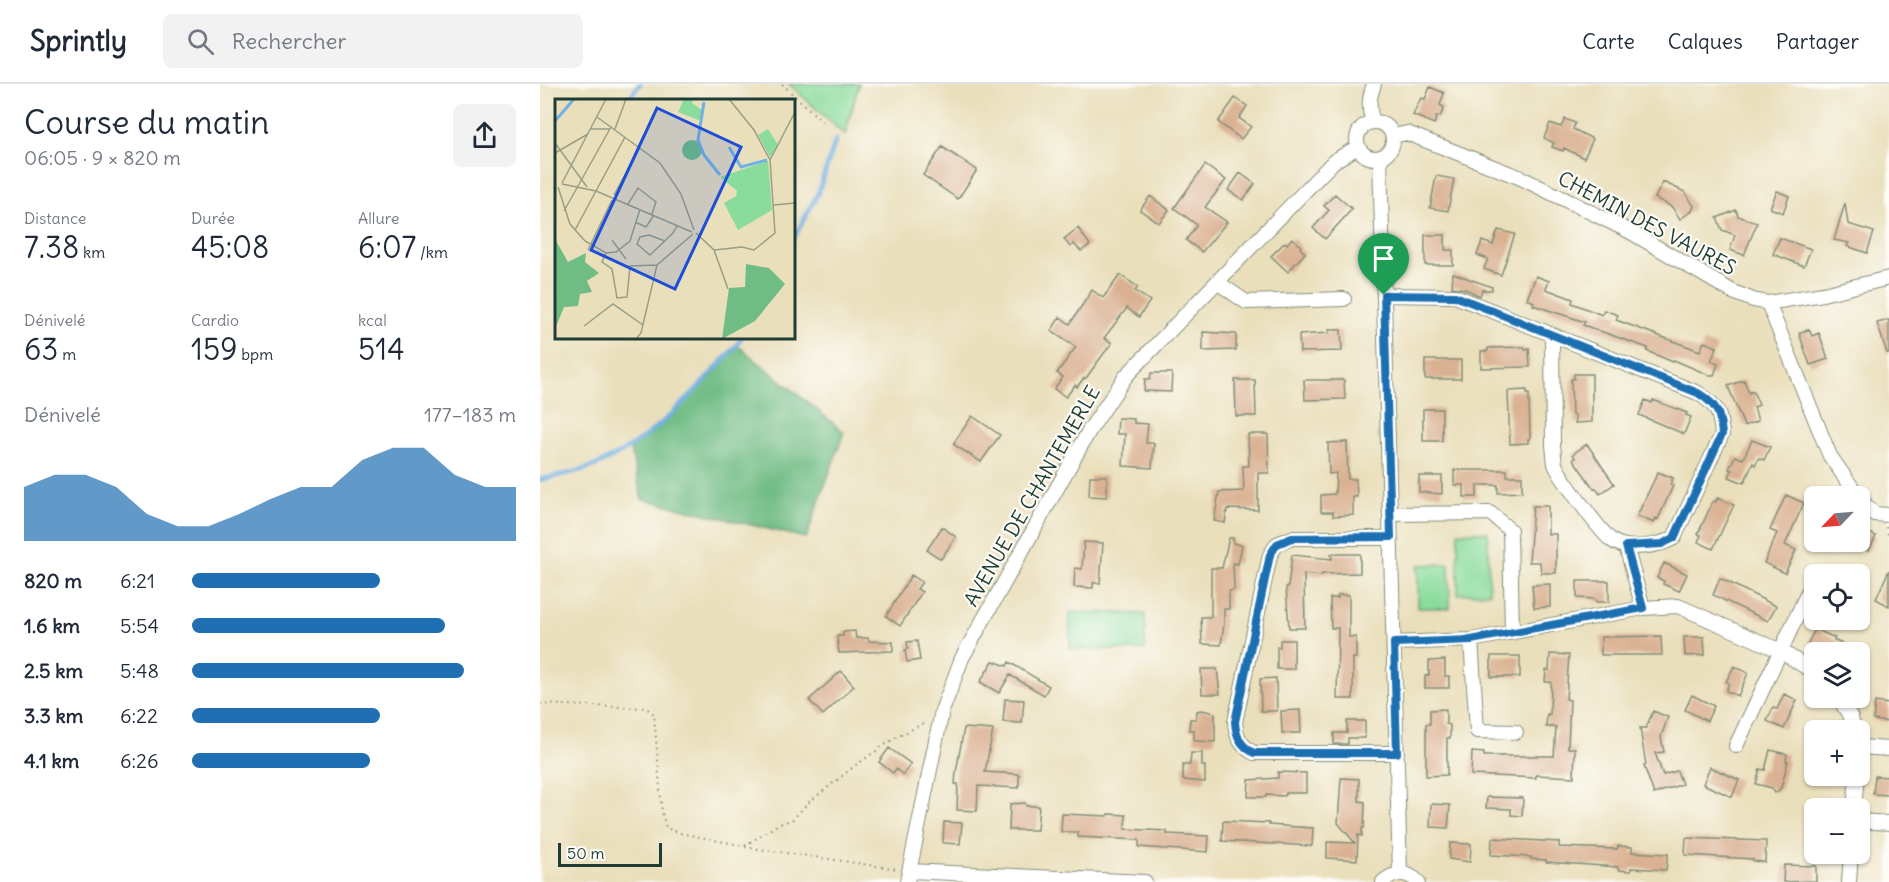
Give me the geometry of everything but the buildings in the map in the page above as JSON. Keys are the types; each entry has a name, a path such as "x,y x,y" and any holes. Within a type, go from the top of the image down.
{"street":[{"path":"1373,122 1369,98 1374,84"},
{"path":"1373,122 1384,124 1393,136 1394,141 1390,152 1380,158 1369,158 1358,147 1360,130 1363,126 1373,122"},
{"name":"CHEMIN DES VAURES","path":"1393,136 1407,133 1521,178 1629,231 1733,292 1753,300 1768,303 1823,294 1889,278"},
{"name":"AVENUE DE CHANTEMERLE","path":"908,876 940,720 962,658 1089,431 1126,376 1334,161 1358,147"},
{"path":"1380,158 1400,874"},
{"path":"1217,282 1246,302 1344,298"},
{"path":"1384,295 1455,296 1698,393 1712,401 1721,417 1722,434 1674,538 1662,544 1626,546 1611,540 1562,479 1555,463 1552,335"},
{"path":"1768,303 1830,456 1851,486"},
{"path":"1870,510 1874,514 1889,515"},
{"path":"1390,514 1490,513 1510,530 1512,633"},
{"path":"1391,537 1292,538 1277,544 1270,555 1235,722 1235,732 1245,748 1254,753 1397,753"},
{"path":"1626,546 1643,608"},
{"path":"1736,746 1804,601"},
{"path":"1394,643 1471,640 1643,608 1678,606 1781,651 1804,666"},
{"path":"1471,640 1477,731 1516,732"},
{"path":"1870,748 1889,749"},
{"path":"1870,822 1889,823"},
{"path":"1848,882 1850,864"},
{"path":"1383,882 1388,877 1400,874 1418,882"},
{"path":"908,876 1145,882"}],"path":[{"path":"782,84 826,125"},
{"path":"540,704 646,708 654,714 662,813 666,828 744,846 908,876"},
{"path":"744,846 777,825 793,819 808,803 895,738 921,724 940,720"}],"green space":[{"path":"789,84 859,84 845,135"},
{"path":"737,345 844,432 806,538 642,499 630,447 673,412"},
{"path":"1458,532 1488,532 1489,593 1458,594"},
{"path":"1449,564 1450,608 1418,608 1418,565"},
{"path":"1070,612 1145,614 1145,650 1070,649"}],"waterway":[{"path":"628,99 640,84"},
{"path":"795,236 818,193 836,139"},
{"path":"540,480 594,466 635,443 672,414 706,380 740,339"}],"route":[{"path":"1384,295 1455,296 1698,393 1712,401 1721,417 1722,434 1674,538 1662,544 1626,546 1643,608 1471,640 1394,643 1397,753 1254,753 1239,741 1235,732 1235,722 1270,555 1277,544 1292,538 1391,537 1384,295"}]}
